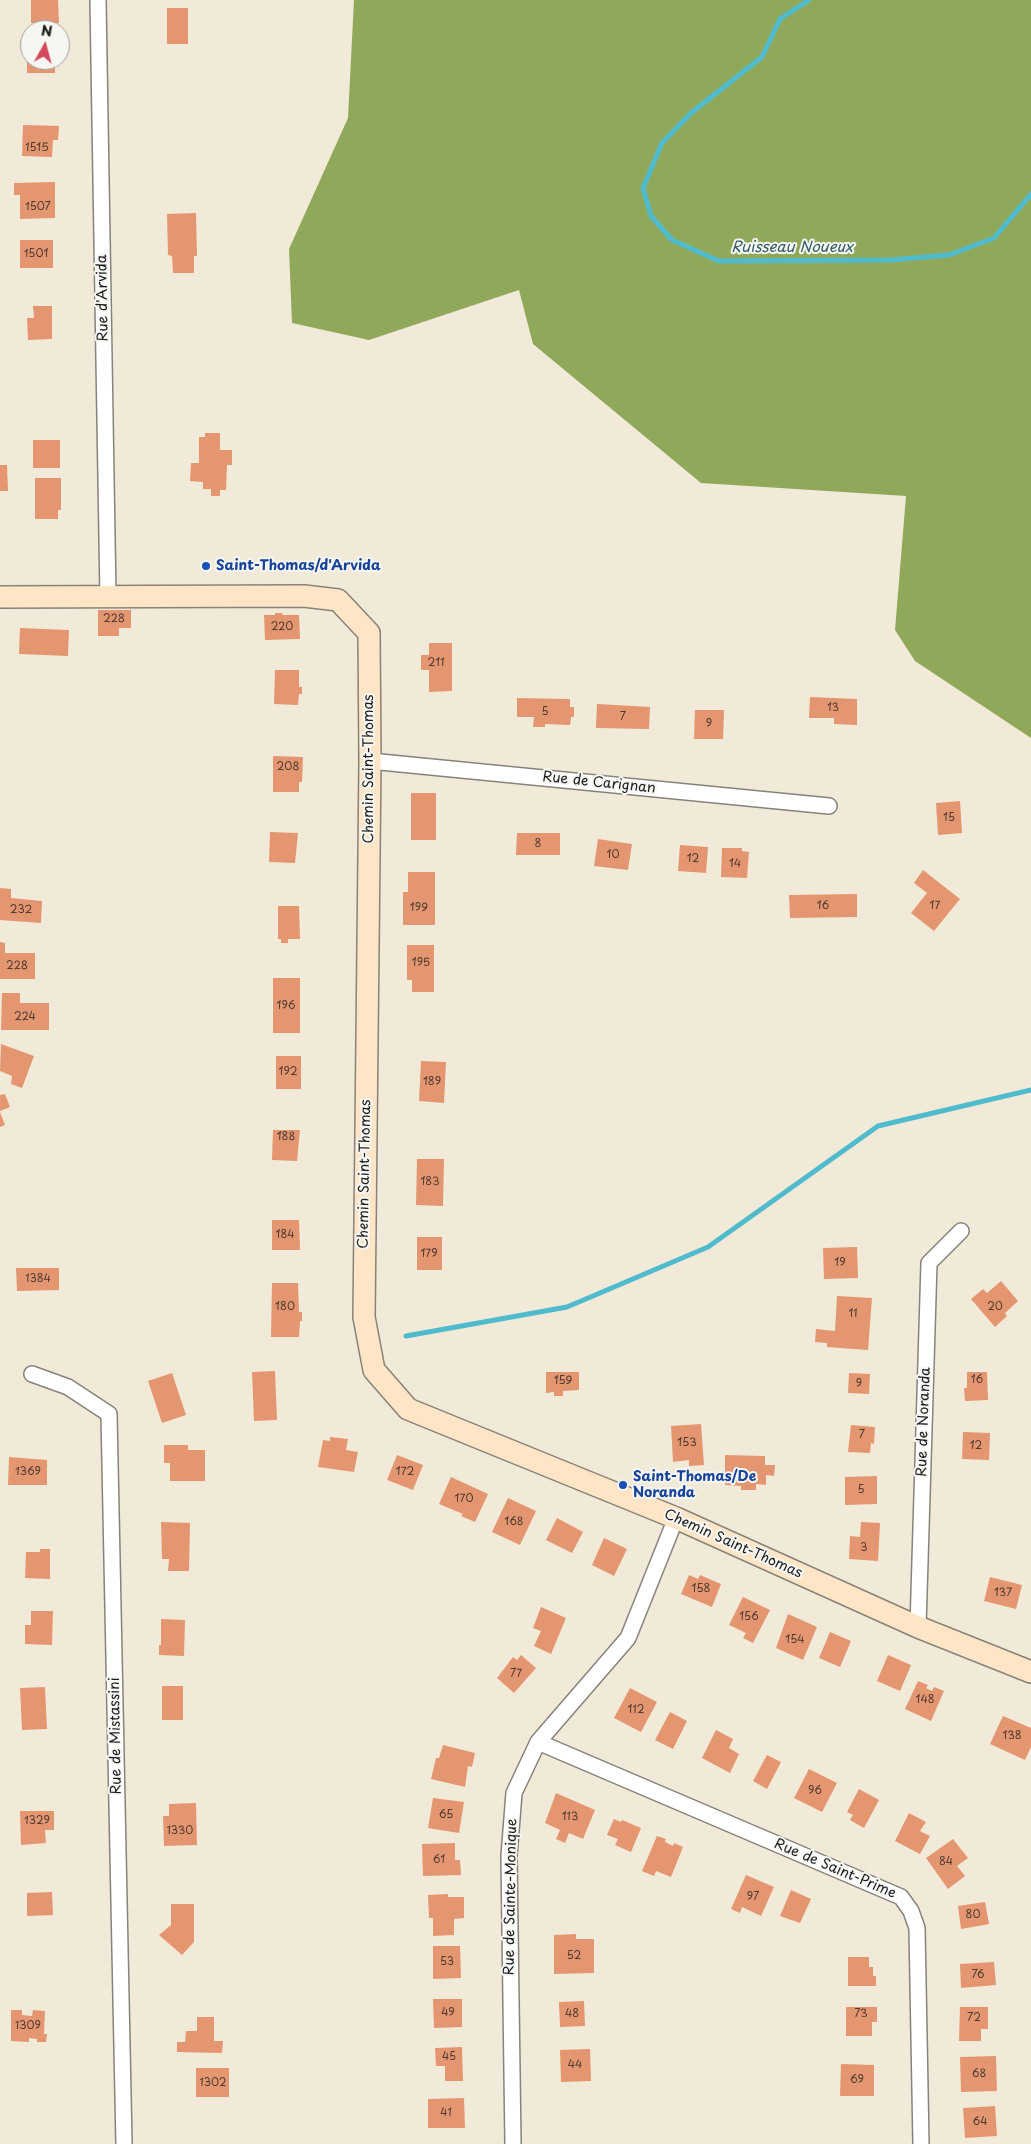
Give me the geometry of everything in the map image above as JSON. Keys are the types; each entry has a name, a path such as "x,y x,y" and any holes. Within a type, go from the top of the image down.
{"street":[{"name":"Rue d'Arvida","path":"98,0 108,597"},
{"name":"Chemin Saint-Thomas","path":"0,597 304,596 338,600 369,632 370,761 364,1318 374,1370 408,1409 676,1518 918,1627 1031,1672"},
{"name":"Rue de Carignan","path":"370,761 829,806"},
{"name":"Rue de Noranda","path":"918,1627 929,1263 961,1232"},
{"name":"Rue de Mistassini","path":"32,1374 68,1388 109,1414 124,2144"},
{"name":"Rue de Sainte-Monique","path":"513,2144 510,1839 514,1794 538,1742 628,1638 676,1518"},
{"name":"Rue de Saint-Prime","path":"538,1742 901,1897 911,1911 917,1928 921,2144"}],"green space":[{"path":"354,0 1031,0 1031,738 915,661 895,630 906,496 701,483 533,344 519,290 369,340 292,323 289,249 348,118"}],"building":[{"path":"31,0 58,0 59,20 31,20"},
{"path":"167,8 188,8 188,44 167,44"},
{"path":"27,70 55,70 55,73 27,73"},
{"path":"23,125 59,126 58,140 53,140 52,157 22,156"},
{"path":"55,182 55,218 20,219 20,195 14,195 14,183"},
{"path":"196,213 197,256 194,256 194,273 173,273 172,256 168,255 167,214"},
{"path":"20,240 53,240 53,268 20,268"},
{"path":"33,306 52,306 52,339 28,340 27,318 34,318"},
{"path":"205,433 220,433 220,450 232,450 232,465 227,465 226,490 220,490 220,496 211,496 211,489 203,489 203,482 190,481 191,463 199,463 199,437 205,437"},
{"path":"33,440 60,440 60,468 33,468"},
{"path":"0,465 7,465 8,491 0,491"},
{"path":"35,478 61,478 61,510 58,510 58,519 35,519"},
{"path":"98,610 131,610 131,628 119,628 119,636 98,636"},
{"path":"275,613 299,615 300,639 265,640 264,615 275,615"},
{"path":"20,628 69,630 68,656 19,654"},
{"path":"429,643 452,643 452,691 429,692 429,670 421,670 421,655 429,655"},
{"path":"275,670 299,670 299,687 302,687 302,694 299,694 298,705 274,704"},
{"path":"810,697 857,699 857,725 834,724 834,718 809,718"},
{"path":"517,698 570,699 570,707 574,707 574,717 571,717 570,725 545,724 545,727 533,727 534,717 517,717"},
{"path":"597,704 650,707 649,729 596,728"},
{"path":"695,710 724,710 723,739 694,739"},
{"path":"273,756 303,757 302,782 299,782 299,792 273,792"},
{"path":"411,793 436,793 436,840 411,840"},
{"path":"960,801 962,833 938,835 936,803"},
{"path":"270,832 298,833 295,863 269,862"},
{"path":"517,833 560,833 560,855 516,855"},
{"path":"598,839 632,844 628,870 594,866"},
{"path":"680,845 708,847 706,873 678,871"},
{"path":"722,848 742,848 742,851 749,852 747,878 721,877"},
{"path":"923,870 960,899 934,931 911,913 927,893 914,883"},
{"path":"408,872 435,872 435,925 403,925 403,892 408,892"},
{"path":"0,888 11,889 11,898 42,901 41,923 0,920"},
{"path":"857,894 857,917 790,918 789,895"},
{"path":"278,906 299,906 300,939 288,939 288,943 281,943 281,939 278,939"},
{"path":"0,942 5,943 5,953 35,953 35,979 0,979"},
{"path":"407,945 434,945 434,992 412,992 412,980 407,980"},
{"path":"273,978 300,978 300,1033 273,1033"},
{"path":"2,993 20,993 20,1003 49,1003 49,1030 1,1030"},
{"path":"1,1044 34,1056 22,1088 11,1084 12,1076 0,1071"},
{"path":"276,1056 301,1056 301,1089 276,1089"},
{"path":"421,1061 446,1062 444,1103 419,1101"},
{"path":"5,1094 10,1107 0,1111 0,1095"},
{"path":"0,1112 5,1125 0,1127"},
{"path":"273,1130 300,1130 297,1161 272,1160"},
{"path":"417,1159 444,1159 443,1206 416,1205"},
{"path":"272,1220 299,1220 300,1250 272,1250"},
{"path":"417,1237 442,1237 442,1270 417,1270"},
{"path":"857,1247 858,1278 824,1279 823,1248"},
{"path":"16,1268 59,1268 59,1290 17,1291"},
{"path":"1001,1281 1018,1301 1005,1313 1007,1316 995,1327 971,1299 983,1289 987,1293"},
{"path":"272,1283 298,1283 299,1312 302,1312 299,1337 271,1337"},
{"path":"837,1296 872,1298 868,1350 827,1347 827,1343 815,1342 816,1329 835,1331"},
{"path":"275,1371 277,1420 254,1421 252,1372"},
{"path":"546,1372 579,1372 579,1390 563,1391 563,1396 554,1396 554,1392 546,1393"},
{"path":"967,1372 987,1372 988,1400 965,1401 964,1388 967,1388"},
{"path":"172,1373 186,1415 162,1423 148,1381"},
{"path":"849,1373 870,1374 869,1394 848,1393"},
{"path":"701,1424 704,1465 689,1466 689,1460 673,1462 671,1426"},
{"path":"851,1425 875,1427 874,1444 871,1443 870,1453 848,1452"},
{"path":"963,1432 990,1433 989,1460 962,1459"},
{"path":"330,1437 348,1439 346,1450 358,1452 354,1472 318,1467 323,1440 330,1441"},
{"path":"164,1445 188,1445 188,1450 205,1450 205,1481 170,1481 170,1463 164,1463"},
{"path":"397,1455 423,1465 413,1490 387,1480"},
{"path":"725,1455 765,1456 765,1465 775,1465 774,1476 766,1475 766,1485 756,1484 756,1490 741,1490 741,1486 725,1485"},
{"path":"9,1457 47,1460 47,1485 8,1485"},
{"path":"877,1476 877,1504 845,1505 845,1477"},
{"path":"451,1477 488,1494 475,1522 461,1516 463,1514 439,1504"},
{"path":"508,1498 536,1511 520,1545 492,1532"},
{"path":"557,1518 583,1532 572,1553 546,1540"},
{"path":"161,1522 190,1523 189,1571 168,1571 169,1559 162,1559"},
{"path":"861,1522 880,1523 878,1561 849,1559 850,1536 860,1537"},
{"path":"604,1538 627,1549 614,1576 592,1565"},
{"path":"40,1549 50,1549 50,1579 25,1578 26,1552 40,1552"},
{"path":"689,1575 698,1579 700,1575 721,1584 712,1607 681,1594"},
{"path":"990,1577 1022,1585 1016,1609 984,1601"},
{"path":"743,1597 770,1610 753,1643 743,1638 746,1633 729,1625"},
{"path":"541,1607 566,1618 551,1654 534,1646 541,1631 533,1628"},
{"path":"31,1611 53,1611 52,1645 25,1644 25,1625 31,1625"},
{"path":"788,1614 817,1627 803,1660 776,1648"},
{"path":"161,1619 185,1620 184,1656 159,1655"},
{"path":"830,1632 851,1641 840,1667 819,1658"},
{"path":"521,1655 536,1668 514,1693 497,1678 513,1657 517,1660"},
{"path":"888,1655 911,1665 900,1691 877,1681"},
{"path":"918,1681 928,1685 926,1688 932,1691 934,1687 944,1691 931,1721 905,1709"},
{"path":"162,1686 183,1686 183,1720 162,1720"},
{"path":"45,1687 47,1729 22,1730 20,1688"},
{"path":"630,1688 657,1702 641,1732 614,1718"},
{"path":"670,1712 687,1721 673,1749 655,1740"},
{"path":"1003,1716 1031,1728 1031,1747 1025,1760 990,1744"},
{"path":"716,1730 733,1739 729,1748 739,1754 730,1773 702,1758"},
{"path":"443,1745 475,1753 472,1767 468,1766 465,1787 431,1779 436,1758 439,1758"},
{"path":"767,1755 781,1762 767,1789 753,1781"},
{"path":"809,1769 837,1783 822,1812 794,1798"},
{"path":"859,1789 879,1800 864,1828 850,1820 853,1815 847,1812"},
{"path":"556,1793 595,1810 583,1839 569,1833 565,1843 556,1839 560,1830 545,1823"},
{"path":"433,1798 464,1802 459,1833 428,1828"},
{"path":"196,1803 197,1845 164,1846 163,1816 169,1816 169,1804"},
{"path":"20,1811 54,1811 54,1830 45,1830 46,1843 21,1845"},
{"path":"909,1813 926,1822 920,1831 930,1836 920,1854 895,1841"},
{"path":"614,1819 621,1822 622,1820 641,1828 631,1852 615,1845 618,1839 607,1835"},
{"path":"657,1836 666,1839 665,1842 673,1846 674,1843 683,1847 671,1877 656,1871 654,1876 642,1871"},
{"path":"953,1839 968,1858 957,1866 965,1876 948,1889 926,1858"},
{"path":"455,1843 455,1860 460,1860 461,1875 423,1876 422,1844"},
{"path":"746,1875 774,1887 761,1916 742,1907 740,1913 731,1909"},
{"path":"791,1890 811,1899 800,1923 780,1916"},
{"path":"52,1892 53,1915 27,1916 27,1893"},
{"path":"448,1894 448,1897 464,1897 464,1918 454,1919 454,1935 433,1936 433,1918 429,1918 428,1895"},
{"path":"985,1902 989,1924 961,1929 958,1906"},
{"path":"171,1904 194,1904 194,1942 182,1955 159,1935 171,1925"},
{"path":"576,1934 576,1939 594,1939 594,1973 554,1974 554,1935"},
{"path":"433,1946 460,1946 461,1978 433,1979"},
{"path":"848,1957 869,1957 869,1967 873,1967 873,1976 876,1976 876,1986 848,1986"},
{"path":"994,1962 996,1985 961,1988 960,1964"},
{"path":"433,1999 462,1999 462,2027 434,2028"},
{"path":"584,2001 585,2026 560,2027 559,2002"},
{"path":"846,2007 877,2007 877,2022 872,2022 872,2036 846,2036"},
{"path":"960,2007 988,2007 988,2029 981,2029 981,2041 959,2041"},
{"path":"11,2010 22,2010 22,2015 32,2016 33,2010 45,2011 44,2034 47,2034 46,2042 37,2042 37,2039 29,2038 29,2042 11,2041"},
{"path":"197,2017 214,2017 214,2041 223,2041 222,2053 177,2052 177,2042 185,2042 186,2031 197,2031"},
{"path":"462,2047 463,2081 445,2081 445,2066 436,2066 435,2048"},
{"path":"590,2049 591,2081 561,2082 560,2050"},
{"path":"996,2056 997,2091 961,2092 960,2057"},
{"path":"841,2064 874,2065 874,2096 840,2096"},
{"path":"196,2068 229,2068 229,2097 196,2097"},
{"path":"464,2098 465,2128 428,2128 428,2099"},
{"path":"995,2106 997,2136 965,2138 963,2108"}],"waterway":[{"name":"Ruisseau Noueux","path":"809,0 780,19 762,57 691,113 662,143 643,188 651,216 672,240 719,261 890,260 949,255 994,238 1031,194"},
{"path":"406,1336 567,1307 708,1247 878,1126 1031,1090"}],"place":[{"name":"Saint-Thomas/d'Arvida","path":"206,566"},
{"name":"Saint-Thomas/De Noranda","path":"623,1485"}]}
